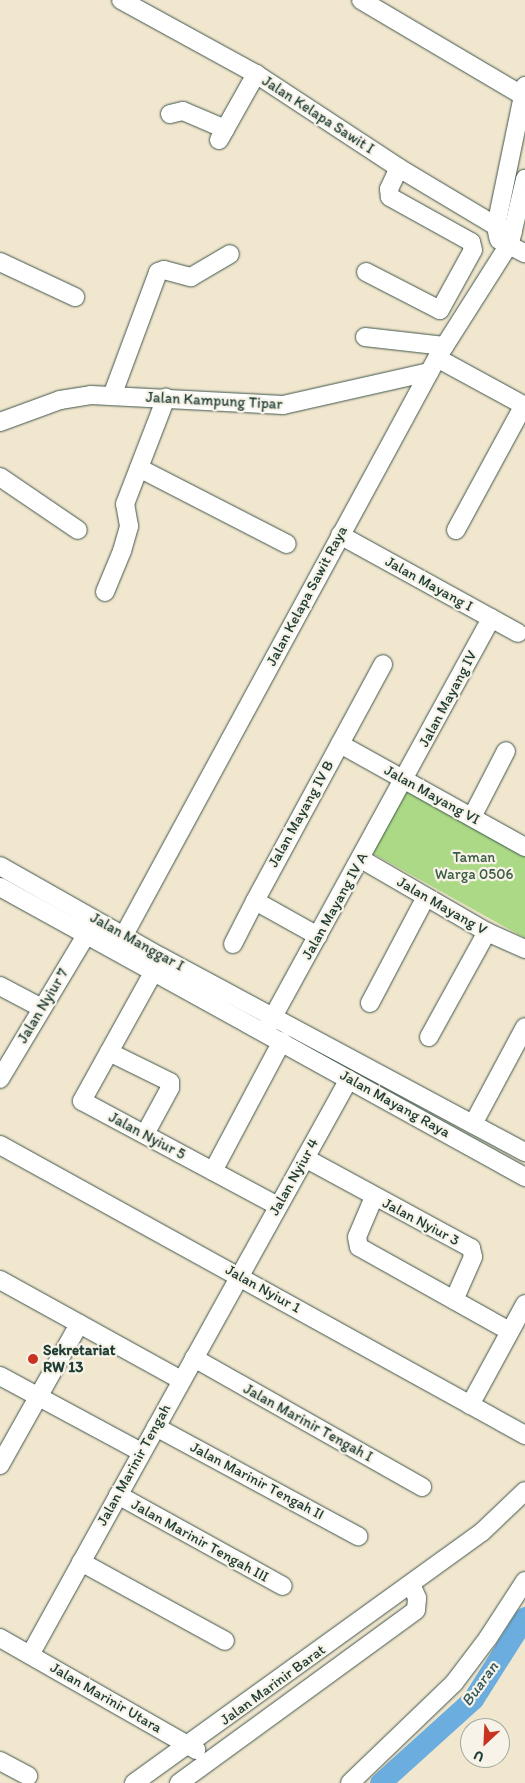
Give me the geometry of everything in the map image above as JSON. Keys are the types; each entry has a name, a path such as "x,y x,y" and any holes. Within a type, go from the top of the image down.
{"street":[{"name":"Jalan Kelapa Sawit I","path":"121,0 256,74 504,235 525,253"},
{"path":"360,0 524,93"},
{"path":"170,114 182,111 222,134 256,74"},
{"name":"Jalan Kelapa Sawit Raya","path":"504,235 524,93"},
{"path":"399,168 389,189 390,197 473,244 440,310"},
{"name":"Jalan Kelapa Sawit Raya","path":"124,935 437,359 497,260 504,235 525,179"},
{"path":"112,396 158,272 162,269 191,277 230,254"},
{"path":"0,262 75,297"},
{"path":"366,272 460,321"},
{"path":"365,337 437,359 524,405 456,530"},
{"name":"Jalan Kampung Tipar","path":"0,422 60,400 112,396 293,404 437,359"},
{"path":"105,592 122,551 129,526 124,504 166,398"},
{"path":"139,468 287,544"},
{"path":"0,477 78,530"},
{"name":"Jalan Mayang I","path":"340,535 518,633"},
{"name":"Jalan Mayang IV","path":"404,780 491,618"},
{"name":"Jalan Mayang IV B","path":"234,944 255,901 382,664"},
{"name":"Jalan Mayang VI","path":"340,744 525,847"},
{"path":"472,817 506,750"},
{"name":"Jalan Mayang IV A","path":"264,1031 275,1016 404,780"},
{"name":"Jalan Mayang V","path":"361,859 487,932 525,949"},
{"name":"Jalan Manggar I","path":"0,866 91,927 157,964 264,1031"},
{"name":"Jalan Manggar I","path":"0,887 91,927 124,935 157,964 275,1016"},
{"path":"370,1003 426,897"},
{"path":"255,901 318,936"},
{"name":"Jalan Nyiur 7","path":"2,1070 91,927"},
{"path":"429,1037 487,932"},
{"path":"145,1134 170,1088 170,1082 109,1052 157,964"},
{"path":"0,986 40,1007"},
{"name":"Jalan Mayang Raya","path":"275,1016 525,1152"},
{"path":"473,1124 519,1055 525,1027"},
{"name":"Jalan Mayang Raya","path":"264,1031 525,1176"},
{"path":"213,1171 282,1041"},
{"name":"Jalan Nyiur 5","path":"109,1052 82,1101 278,1206"},
{"name":"Jalan Nyiur 4","path":"239,1276 349,1079"},
{"name":"Jalan Nyiur 1","path":"0,1145 525,1435"},
{"name":"Jalan Nyiur 3","path":"305,1158 473,1250 473,1257 454,1300"},
{"name":"Jalan Nyiur 3","path":"374,1197 357,1237 359,1247 509,1331"},
{"name":"Jalan Marinir Tengah","path":"30,1655 239,1276"},
{"path":"0,1280 182,1380"},
{"path":"470,1405 525,1304"},
{"path":"0,1465 79,1324"},
{"name":"Jalan Marinir Tengah I","path":"194,1358 422,1487"},
{"path":"0,1376 141,1452"},
{"name":"Jalan Marinir Tengah II","path":"156,1426 358,1536"},
{"name":"Jalan Marinir Barat","path":"134,1783 482,1532 525,1491"},
{"name":"Jalan Marinir Tengah III","path":"118,1495 283,1586"},
{"path":"81,1562 225,1641"},
{"path":"350,1783 454,1684 488,1638 525,1580"},
{"name":"Jalan Marinir Barat","path":"179,1783 416,1610 417,1598 411,1584"},
{"name":"Jalan Marinir Utara","path":"0,1638 211,1760"},
{"path":"0,1760 28,1776"}],"green space":[{"name":"Taman Warga 0506","path":"409,785 525,850 525,938 372,853"}],"waterway":[{"name":"Buaran","path":"380,1783 473,1699 525,1617"}],"place":[{"name":"Sekretariat RW 13","path":"33,1359"}]}
